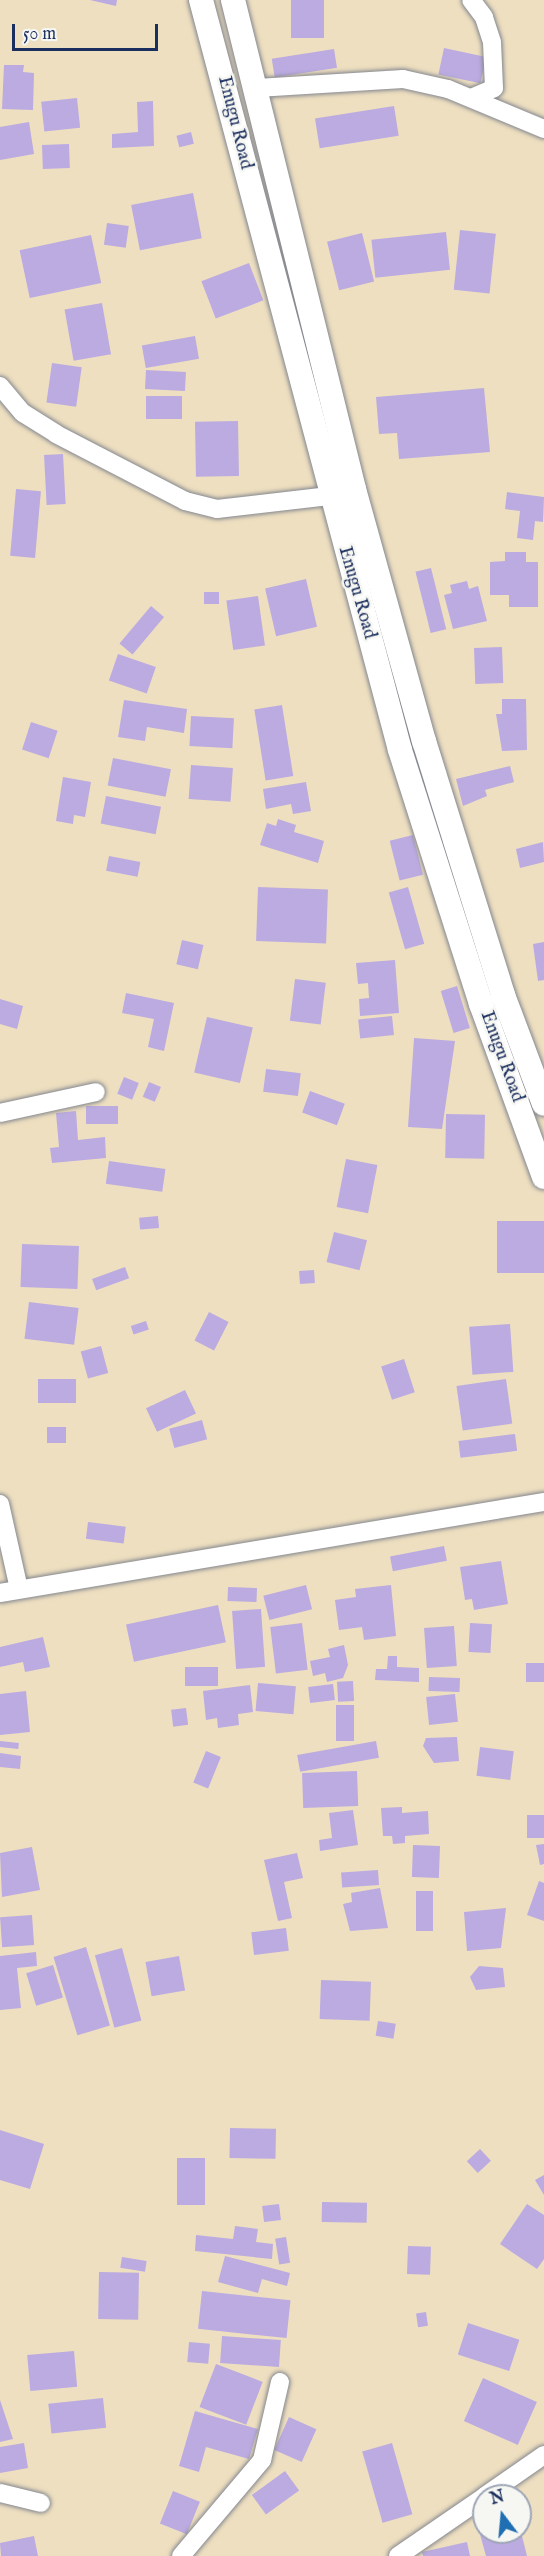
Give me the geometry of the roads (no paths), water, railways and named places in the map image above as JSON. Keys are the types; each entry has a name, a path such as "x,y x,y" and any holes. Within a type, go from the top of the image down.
{"main road":[{"name":"Enugu Road","path":"201,0 329,496 400,750 481,1004 544,1177"},
{"path":"233,0 354,489 424,741 503,995 544,1104"}],"street":[{"path":"471,0 484,16 492,42 494,88 471,98"},
{"path":"256,88 403,79 471,98 544,129"},
{"path":"0,386 23,413 56,434 185,501 217,509 329,496"},
{"path":"0,1113 96,1092"},
{"path":"0,1593 482,1516 544,1502"},
{"path":"0,1504 19,1589"},
{"path":"181,2556 262,2460 280,2382"},
{"path":"502,2484 544,2456"},
{"path":"0,2493 41,2503"},
{"path":"398,2556 472,2504"}]}
